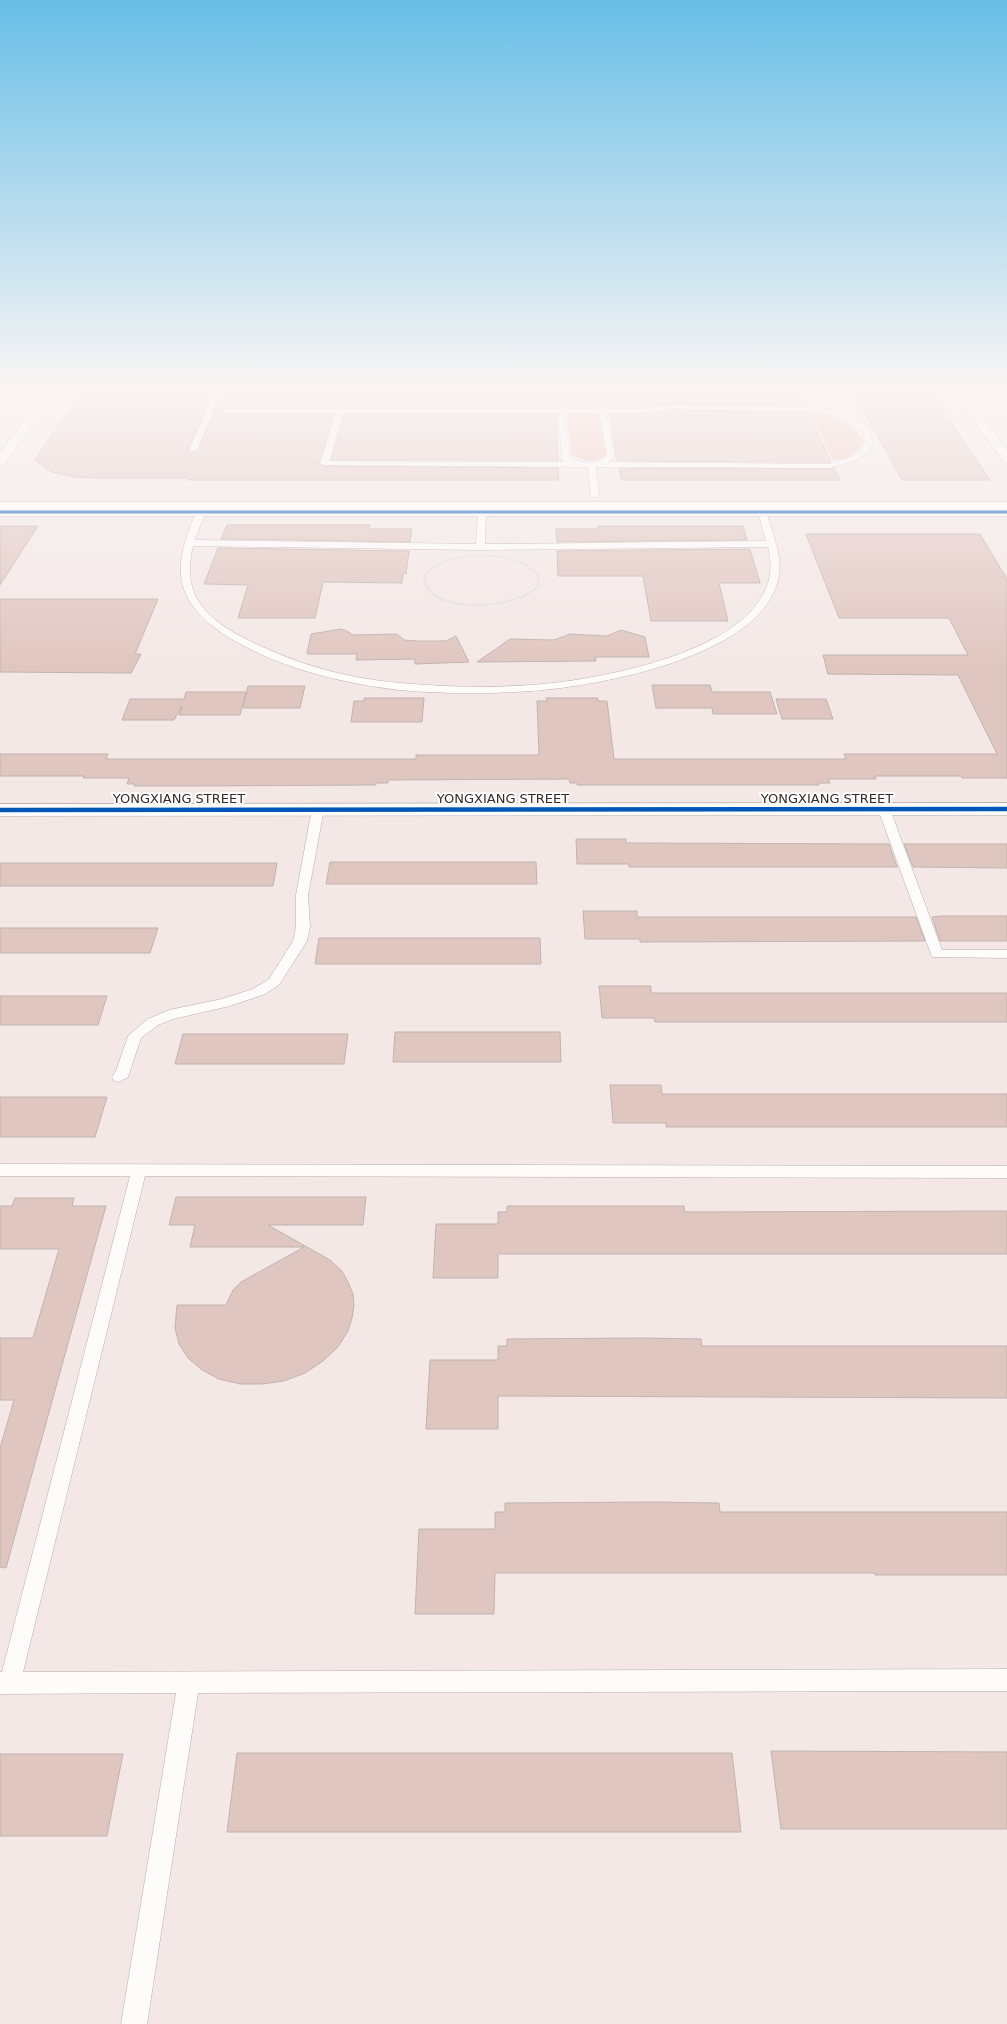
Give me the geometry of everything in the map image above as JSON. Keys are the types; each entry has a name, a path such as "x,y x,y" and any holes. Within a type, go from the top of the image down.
{"street":[{"path":"0,496 1007,496"},
{"path":"0,506 1007,506"},
{"path":"0,512 1007,512"},
{"name":"YONGXIANG STREET","path":"0,810 1007,810"}],"lane":[{"path":"593,477 595,496"},
{"path":"201,512 190,543 185,564 185,575 192,598 210,620 244,643 277,658 300,666 352,679 410,687 472,690 535,688 595,680 650,667 696,651 737,627 758,609 766,598 775,575 775,564 771,544 762,512"},
{"path":"480,547 482,512"},
{"path":"190,543 480,547 771,544"},
{"path":"119,1077 123,1073 134,1036 153,1022 169,1015 225,1003 258,992 274,982 300,941 303,926 302,895 318,810"},
{"path":"884,810 937,954 1007,954"},
{"path":"0,1170 1007,1172"},
{"path":"139,1170 5,1683 1007,1680"},
{"path":"134,2024 189,1682"}],"path":[{"path":"480,556 511,560 534,570 540,580 539,586 528,595 509,602 472,605 449,601 432,594 426,589 424,579 430,569 455,559 480,556"}],"building":[{"path":"84,477 559,477 559,480 188,480 189,478"},
{"path":"621,477 839,477 840,480 621,480"},
{"path":"901,477 988,477 990,480 902,480"},
{"path":"227,525 370,525 369,529 412,529 410,542 221,539"},
{"path":"0,526 38,526 0,585"},
{"path":"598,526 743,526 747,540 557,542 556,529 598,529"},
{"path":"806,534 980,534 1007,579 1007,778 962,778 961,776 875,776 876,779 828,779 830,783 818,783 819,785 577,785 577,783 570,783 569,779 388,780 388,783 376,783 376,785 134,786 135,784 127,784 129,778 83,778 84,776 0,776 0,754 108,754 106,759 416,759 416,755 539,755 537,701 547,701 546,698 598,698 598,701 607,701 614,759 846,759 844,754 997,754 958,675 828,674 823,655 968,655 949,618 839,618"},
{"path":"218,548 409,551 406,574 403,574 402,583 323,582 315,618 238,618 248,585 204,584"},
{"path":"750,549 760,583 719,583 728,621 651,621 643,576 558,576 557,551"},
{"path":"0,599 158,599 135,654 141,654 131,673 0,672"},
{"path":"341,629 353,635 397,634 404,640 417,641 446,641 456,636 469,662 415,664 415,659 356,660 357,654 307,654 311,634"},
{"path":"621,630 645,637 649,657 595,657 596,661 477,662 510,639 554,640 570,634 607,636"},
{"path":"652,685 710,685 712,692 770,692 777,714 713,714 712,708 656,708"},
{"path":"248,686 305,686 300,708 243,708"},
{"path":"186,692 246,692 240,715 179,715 182,706 174,720 122,720 130,699 184,699"},
{"path":"364,698 424,698 422,722 351,722 354,701 364,701"},
{"path":"776,699 826,699 833,719 782,719"},
{"path":"576,839 626,839 626,843 889,844 897,867 629,867 629,864 577,864"},
{"path":"904,844 1007,844 1007,868 913,867"},
{"path":"330,862 536,862 537,884 326,884"},
{"path":"0,863 277,863 273,886 0,886"},
{"path":"583,911 637,911 637,917 916,917 925,941 640,942 640,939 585,939"},
{"path":"1007,916 1007,941 940,941 932,917"},
{"path":"0,928 158,928 150,953 0,953"},
{"path":"319,938 540,938 541,964 315,964"},
{"path":"599,986 651,986 651,993 1007,993 1007,1022 655,1022 654,1018 602,1018"},
{"path":"0,996 107,996 98,1025 0,1025"},
{"path":"395,1032 560,1032 561,1062 393,1062"},
{"path":"183,1034 348,1034 344,1064 175,1064"},
{"path":"610,1085 661,1085 662,1094 1007,1094 1007,1127 666,1127 666,1123 613,1123"},
{"path":"0,1097 107,1097 95,1137 0,1137"},
{"path":"176,1197 366,1197 363,1225 268,1225 330,1260 342,1271 353,1294 354,1306 348,1331 338,1347 323,1361 305,1373 284,1381 262,1384 240,1384 219,1379 202,1370 188,1358 179,1344 175,1328 177,1305 226,1305 233,1290 241,1282 304,1247 190,1247 195,1225 169,1225"},
{"path":"15,1198 74,1198 72,1206 106,1206 6,1568 0,1567 0,1448 14,1400 0,1400 0,1338 33,1338 59,1249 0,1249 0,1206 12,1206"},
{"path":"507,1206 684,1206 685,1212 1007,1211 1007,1254 498,1254 498,1278 433,1278 436,1224 498,1224 498,1212 507,1212"},
{"path":"507,1339 701,1339 702,1346 1007,1346 1007,1398 498,1396 498,1429 426,1429 430,1360 498,1360 498,1346 507,1346"},
{"path":"505,1503 719,1503 720,1512 1007,1512 1007,1575 875,1575 875,1573 495,1573 494,1614 415,1614 419,1529 495,1529 495,1512 505,1512"},
{"path":"771,1751 1007,1752 1007,1829 781,1829"},
{"path":"237,1753 732,1753 741,1832 227,1832"},
{"path":"0,1754 123,1754 107,1836 0,1836"}],"cycle path":[{"path":"0,512 1007,512"},
{"path":"0,810 1007,809"}]}
